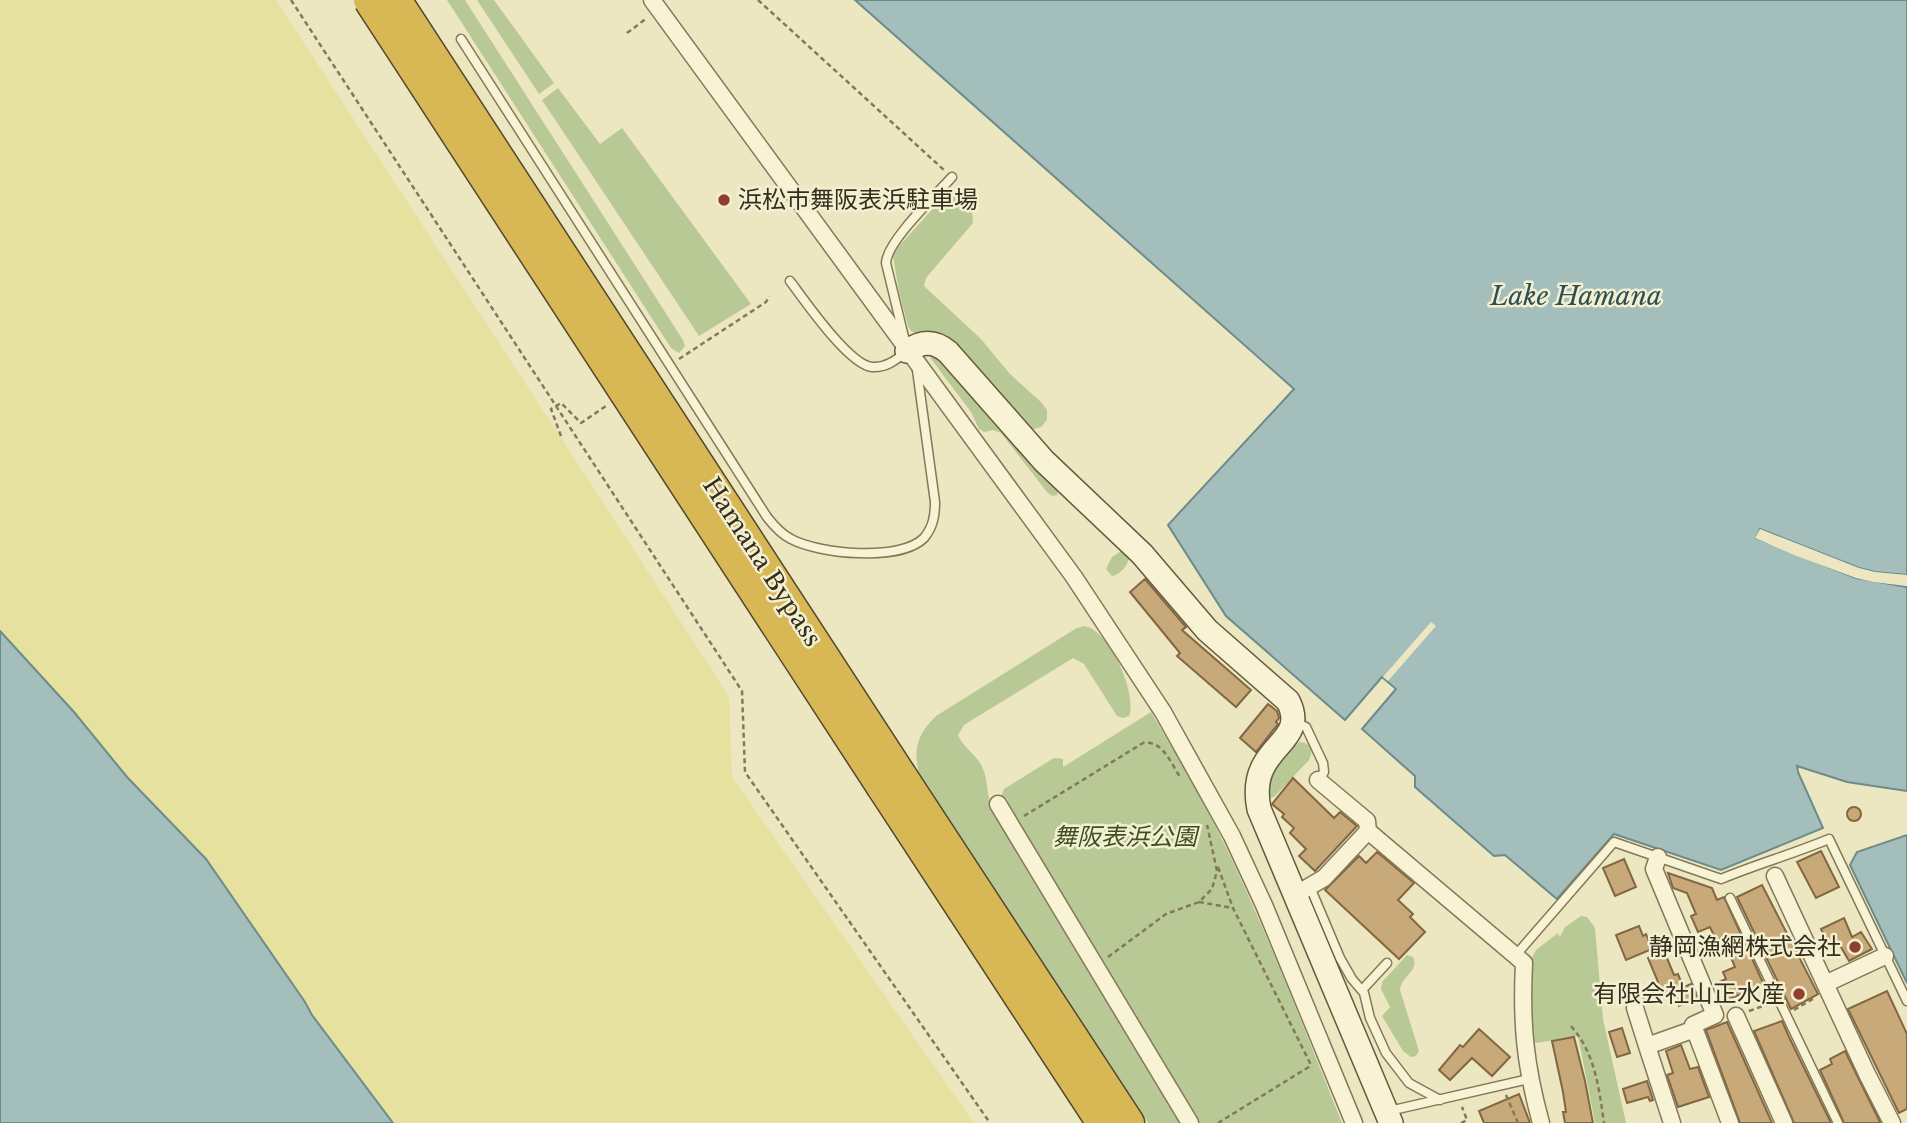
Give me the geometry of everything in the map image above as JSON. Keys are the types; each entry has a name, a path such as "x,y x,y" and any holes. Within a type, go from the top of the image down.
{"highway":[{"name":"Hamana Bypass","path":"369,0 892,781 1129,1123"},
{"name":"Hamana Bypass","path":"396,0 892,781 1102,1123"}],"street":[{"path":"652,0 1121,645 1180,740 1232,836 1354,1123"},
{"path":"912,357 923,343 932,343 948,352 1044,461 1150,562 1207,629 1288,701 1293,721 1287,736 1265,763 1257,786 1259,809 1302,891 1388,1118"},
{"path":"1318,780 1367,821 1368,831 1524,963 1524,1041 1529,1079 1541,1123"},
{"path":"998,804 1191,1123"},
{"path":"1302,891 1324,878 1368,831"},
{"path":"1658,857 1654,869 1715,1015 1693,1025 1730,1123"},
{"path":"1775,876 1892,1123"},
{"path":"1826,987 1885,956"},
{"path":"1635,1008 1672,1123"},
{"path":"1736,1016 1784,1123"},
{"path":"1647,1046 1695,1029"}],"lane":[{"path":"461,39 760,505 774,526 792,540 834,551 866,553 911,547 931,529 935,502 912,357 886,263 887,254 894,242 952,177"},
{"path":"790,281 845,350 864,365 875,368 912,357"},
{"path":"1293,721 1306,727 1324,763 1324,772 1318,780"},
{"path":"1515,956 1614,842 1721,878 1829,839 1907,1001"},
{"path":"1302,891 1362,990 1374,1029 1393,1064 1409,1083 1440,1100"},
{"path":"1730,898 1838,1123"},
{"path":"1362,990 1387,963"},
{"path":"1388,1118 1440,1100 1529,1079"}],"path":[{"path":"291,0 742,691 745,772 990,1123"},
{"path":"758,0 952,177"},
{"path":"627,33 649,17"},
{"path":"681,358 766,302 769,296"},
{"path":"561,436 551,409 561,403 581,423 603,408"},
{"path":"1014,822 1143,743 1149,742 1160,747 1185,784"},
{"path":"1204,817 1216,862 1233,908 1317,1075"},
{"path":"1099,963 1166,914 1199,902 1206,896 1216,880 1216,862"},
{"path":"1199,902 1233,908"},
{"path":"1786,1014 1826,987"},
{"path":"1571,1026 1585,1043 1593,1063 1604,1123"},
{"path":"1218,1123 1312,1065"},
{"path":"1504,1085 1518,1123"},
{"path":"1459,1096 1467,1120 1461,1123"}],"green space":[{"path":"447,0 465,0 683,340 685,346 679,353 671,348"},
{"path":"477,0 494,0 554,83 539,94"},
{"path":"558,88 600,144 622,128 751,304 699,336 542,100"},
{"path":"955,196 969,206 973,223 926,278 924,286 981,339 1010,374 1041,402 1047,410 1047,420 1041,427 1030,430 908,326 893,256 938,203"},
{"path":"932,353 937,353 1056,485 1057,495 1052,496 1047,492 1001,433 979,429 971,412 931,359"},
{"path":"1123,550 1130,555 1128,562 1121,571 1112,576 1106,569 1112,557"},
{"path":"1084,626 1103,638 1119,664 1129,693 1129,716 1117,716 1084,664 1073,658 964,725 958,735 981,764 991,803 1184,1123 1148,1123 919,774 916,757 918,742 924,729 936,716 1075,629"},
{"name":"舞阪表浜公園","path":"1151,712 1198,793 1240,877 1342,1123 1198,1123 1005,802 1008,800 1001,797 1004,789 1054,758 1063,759 1063,767"},
{"path":"1300,742 1310,748 1309,760 1274,797 1269,798 1270,782 1277,766 1287,752"},
{"path":"1581,916 1587,917 1595,928 1603,1019 1626,1123 1595,1123 1578,1036 1530,1044 1529,963 1536,950 1558,933 1560,937 1565,927"},
{"path":"1407,955 1413,957 1414,966 1400,990 1419,1051 1416,1056 1411,1057 1403,1051 1382,1016 1390,1007 1381,989 1382,982"}],"sand":[{"path":"0,0 276,0 729,696 732,777 974,1123 393,1123 312,1015 206,859 127,777 74,712 0,631"}],"water":[{"name":"Lake Hamana","path":"855,0 1907,0 1907,575 1859,568 1760,529 1756,538 1856,578 1907,587 1907,791 1847,782 1797,766 1823,828 1721,870 1614,834 1557,899 1505,855 1494,856 1415,787 1415,776 1362,729 1396,689 1382,677 1345,720 1226,616 1168,525 1294,389"},
{"path":"0,631 74,712 127,777 206,859 312,1015 393,1123 0,1123"},
{"path":"1907,835 1907,983 1850,865 1857,852"}],"pier":[{"path":"1760,529 1859,568 1907,575 1906,578 1874,575 1761,533 1760,537 1857,574 1907,583 1907,586 1856,578 1794,555 1755,538"},
{"path":"1431,622 1436,626 1388,681 1383,677"}],"building":[{"path":"1145,579 1186,627 1182,630 1251,690 1236,707 1177,656 1180,653 1130,592"},
{"path":"1268,704 1277,711 1278,724 1256,752 1240,738"},
{"path":"1293,778 1334,818 1340,812 1357,826 1315,871 1299,856 1306,849 1290,833 1294,828 1272,804"},
{"path":"1851,807 1857,807 1861,814 1857,821 1851,821 1847,817 1847,811"},
{"path":"1821,851 1839,887 1816,898 1797,862"},
{"path":"1377,852 1414,883 1398,900 1413,914 1410,917 1425,932 1399,959 1325,890 1359,856 1366,863"},
{"path":"1624,859 1636,887 1615,896 1603,868"},
{"path":"1668,873 1712,888 1717,900 1724,897 1764,985 1724,1001 1717,983 1726,979 1723,972 1735,967 1723,938 1716,940 1710,927 1698,932 1691,916 1696,914 1687,893 1673,888"},
{"path":"1762,885 1818,994 1791,1009 1737,897"},
{"path":"1844,918 1852,937 1861,932 1872,949 1849,961 1838,942 1829,947 1821,929"},
{"path":"1639,926 1643,936 1646,934 1652,949 1626,960 1616,935"},
{"path":"1664,951 1674,975 1678,974 1683,987 1645,1002 1640,990 1658,982 1648,958"},
{"path":"1691,984 1697,998 1679,1006 1674,991"},
{"path":"1887,991 1907,1034 1907,1109 1899,1113 1848,1009"},
{"path":"1782,1021 1831,1123 1794,1123 1754,1031"},
{"path":"1727,1022 1772,1123 1740,1123 1706,1030"},
{"path":"1622,1028 1630,1053 1617,1057 1609,1032"},
{"path":"1479,1029 1510,1057 1492,1076 1472,1058 1450,1080 1439,1070 1460,1045 1463,1047"},
{"path":"1574,1037 1593,1123 1565,1123 1563,1092 1552,1041"},
{"path":"1681,1045 1690,1069 1698,1067 1709,1097 1678,1107 1667,1075 1673,1073 1666,1051"},
{"path":"1845,1051 1879,1123 1844,1123 1820,1070 1832,1064 1830,1059"},
{"path":"1647,1081 1653,1100 1650,1101 1648,1097 1627,1103 1623,1089"},
{"path":"1519,1094 1530,1123 1484,1123 1479,1111"}],"place":[{"name":"浜松市舞阪表浜駐車場","path":"724,200"},
{"name":"静岡漁網株式会社","path":"1855,947"},
{"name":"有限会社山正水産","path":"1799,994"}]}
